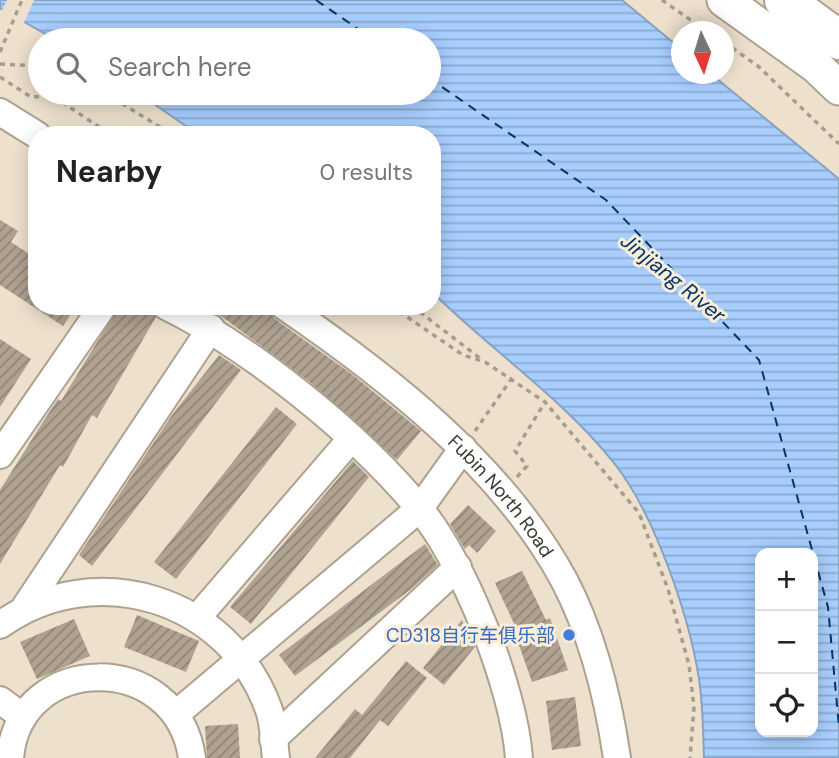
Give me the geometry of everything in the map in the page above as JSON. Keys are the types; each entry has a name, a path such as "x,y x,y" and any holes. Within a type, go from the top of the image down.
{"highway":[{"path":"784,0 839,40"}],"main road":[{"path":"724,0 816,66 839,88"}],"street":[{"path":"0,112 28,129"},
{"path":"0,455 97,315"},
{"path":"184,315 211,328 270,371 351,439 420,508 458,567 502,678 519,758"},
{"name":"Fubin North Road","path":"297,315 337,342 463,448 524,517 569,592 589,639 609,703 617,758"},
{"path":"25,607 211,328"},
{"path":"197,618 351,439"},
{"path":"176,714 420,508 463,448"},
{"path":"274,748 458,567"},
{"path":"0,625 25,607 83,591 142,594 197,618 241,658 269,711 274,748"},
{"path":"10,758 11,745 23,718 43,696 69,681 99,676 129,680 155,693 176,714 190,741 192,758"},
{"path":"0,700 23,718"}],"path":[{"path":"0,52 22,0"},
{"path":"662,0 692,21"},
{"path":"734,50 759,67 839,144"},
{"path":"0,64 28,65"},
{"path":"0,77 28,95"},
{"path":"66,105 98,126"},
{"path":"124,105 158,126"},
{"path":"404,315 463,355 485,362"},
{"path":"424,315 485,362 545,402 639,513 667,589 689,665 694,707 690,758"},
{"path":"463,448 512,378"},
{"path":"502,492 527,466 515,451 545,402"}],"water":[{"name":"Jinjiang River","path":"0,0 622,0 671,41 671,84 723,84 839,179 839,758 704,758 700,689 687,625 656,536 629,484 594,439 572,417 441,300 441,126 186,126 155,105 441,105 441,28 35,28 0,8"}],"pier":[{"path":"7,0 34,0 23,25 1,12"}],"building":[{"path":"0,220 18,231 11,242 28,253 28,303 0,285"},
{"path":"46,315 70,315 63,326"},
{"path":"114,315 155,315 97,418 92,415 63,467 60,465 0,564 0,490 58,399 61,401"},
{"path":"220,315 273,315 353,375 421,431 397,460 311,383"},
{"path":"0,339 31,359 0,407"},
{"path":"219,355 241,370 92,566 79,555 172,415"},
{"path":"276,407 297,424 176,579 154,562"},
{"path":"353,461 369,477 251,624 230,607"},
{"path":"468,505 496,531 477,553 469,545 465,549 450,524"},
{"path":"425,544 438,565 410,590 295,676 279,655"},
{"path":"522,571 546,620 550,618 568,670 532,682 514,631 517,630 495,583"},
{"path":"137,615 199,641 186,672 124,647"},
{"path":"74,619 90,656 37,679 20,642"},
{"path":"462,620 475,647 444,685 423,668"},
{"path":"406,661 427,678 388,726 380,720 350,758 315,758 355,709 362,715"},
{"path":"575,697 581,746 552,750 546,701"},
{"path":"238,724 240,758 207,758 205,726"}],"ferry route":[{"path":"316,0 357,28"},
{"path":"441,86 606,200 759,360 828,607 839,727"}],"place":[{"name":"CD318自行车俱乐部","path":"569,635"}]}
